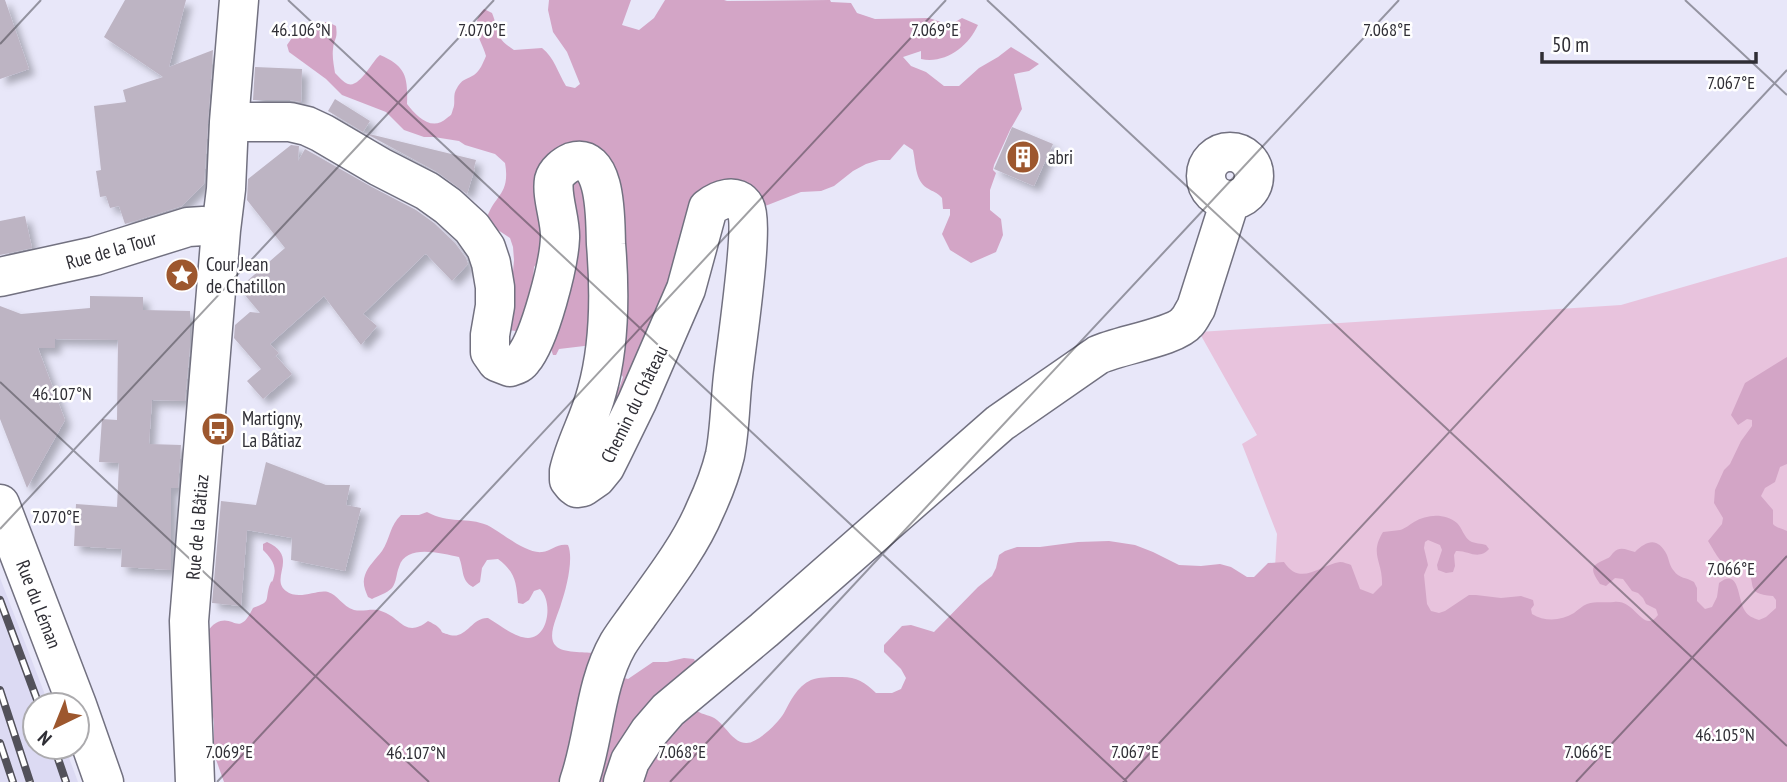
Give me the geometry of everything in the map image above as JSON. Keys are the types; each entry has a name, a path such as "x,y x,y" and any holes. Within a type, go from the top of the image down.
{"street":[{"path":"229,122 239,0"},
{"name":"Rue de la Bâtiaz","path":"195,782 189,621 226,189 229,122"},
{"name":"Chemin du Château","path":"229,122 290,122 307,126 426,191 448,206 472,228 486,247 495,287 490,352 497,362 510,367 522,361 531,346 555,274 560,237 554,179 565,166 574,162 588,163 594,169 601,186 604,205 609,288 607,334 598,388 569,471 569,480 577,488 589,484 605,467 637,402 686,289 708,208 715,202 730,198 745,205 748,232 746,266 725,456 705,512 677,560 618,644 603,678 587,760 579,782"},
{"path":"623,782 630,761 668,710 764,630 1000,423 1098,355 1176,331 1187,323 1196,308 1230,201"},
{"name":"Rue de la Tour","path":"0,277 94,256 188,227 204,226 221,230"},
{"name":"Rue du Léman","path":"0,504 72,691"},
{"name":"Rue du Léman","path":"91,745 104,782"}],"shaded area":[{"path":"549,0 631,0 622,25 639,30 654,18 665,0 830,0 851,3 857,13 875,19 929,18 950,25 962,18 978,25 962,47 947,56 921,59 921,51 903,57 911,66 926,72 944,86 959,86 979,68 1011,47 1039,64 1029,71 1014,74 1022,109 994,165 993,170 996,173 990,190 990,210 1001,219 1003,235 996,252 971,263 950,250 942,234 950,209 943,209 942,198 920,181 913,150 904,144 890,160 866,164 834,186 821,191 801,192 760,208 716,194 658,366 607,416 613,395 623,377 601,344 559,349 556,355 553,355 550,346 554,243 534,267 532,292 522,324 516,331 508,330 513,247 510,238 486,222 505,183 505,163 495,154 459,141 424,137 404,130 386,112 342,95 326,79 289,52 287,45 294,35 320,22 336,26 333,58 335,73 341,79 348,84 357,82 380,55 389,59 404,74 407,104 420,118 436,124 451,115 457,88 478,71 486,56 476,27 479,15 484,9 492,13 503,42 514,50 542,48 553,61 566,86 575,88 580,84 567,52 553,32 548,10"},
{"path":"1787,257 1787,782 1262,782 1277,534 1242,444 1257,435 1199,332 1621,305"},
{"path":"1787,357 1787,464 1780,467 1775,482 1765,488 1761,496 1773,510 1773,524 1787,531 1787,782 224,782 214,754 207,631 222,621 239,624 243,622 253,608 266,600 275,572 272,562 263,550 263,544 267,542 282,554 280,580 282,586 291,594 328,592 354,610 381,611 403,625 414,628 428,621 443,633 454,636 464,632 477,621 488,618 513,634 523,637 528,638 541,632 547,618 544,595 540,589 534,591 523,604 518,603 514,578 498,559 487,560 482,568 480,582 473,587 465,578 459,557 417,552 403,560 392,588 372,599 368,597 364,584 365,575 385,546 397,519 401,515 427,512 443,518 487,525 536,552 568,545 569,575 552,632 556,646 568,651 593,653 603,672 628,679 653,662 694,659 698,667 685,700 696,710 717,720 738,740 746,743 761,737 772,727 798,690 811,680 849,677 863,682 876,693 892,693 901,689 906,678 884,652 884,645 902,626 911,625 934,632 992,576 999,555 1017,547 1109,541 1135,545 1179,565 1220,564 1247,577 1254,577 1268,563 1284,562 1290,569 1303,574 1341,562 1351,565 1360,589 1373,594 1382,585 1377,547 1383,532 1402,529 1425,517 1442,516 1457,523 1470,541 1486,545 1489,549 1477,555 1456,551 1453,572 1446,573 1438,570 1442,550 1440,545 1428,540 1425,542 1428,565 1424,575 1427,604 1431,611 1445,611 1469,595 1501,598 1521,596 1533,600 1532,614 1542,618 1558,619 1569,616 1587,604 1614,602 1628,606 1643,619 1653,620 1658,615 1656,609 1646,604 1623,579 1615,578 1606,586 1600,584 1593,568 1616,550 1635,552 1652,542 1664,549 1676,573 1694,582 1697,601 1705,609 1712,607 1719,583 1731,579 1737,586 1745,611 1759,620 1776,608 1776,600 1773,596 1754,590 1745,568 1732,569 1724,565 1708,541 1722,524 1723,518 1714,503 1715,490 1724,470 1752,426 1752,420 1747,419 1738,425 1731,415 1745,383"},
{"path":"0,578 44,691 21,691 21,761 70,761 78,782 0,782"}],"building":[{"path":"0,0 5,0 29,69 0,79"},
{"path":"125,0 186,0 169,67 213,50 204,184 182,206 125,224 119,206 110,208 106,196 100,197 96,171 101,170 94,106 126,102 123,90 163,77 104,37"},
{"path":"255,67 302,69 301,102 253,100"},
{"path":"335,99 370,121 363,132 328,111"},
{"name":"abri","path":"1012,127 1053,144 1034,186 994,169"},
{"path":"365,133 476,160 467,194 437,172"},
{"path":"291,145 299,146 298,161 305,149 416,210 455,243 468,264 452,281 424,255 363,314 377,326 361,345 324,296 270,344 279,353 269,362 276,356 292,374 263,399 247,381 261,369 234,338 235,325 250,312 260,313 239,288 285,248 247,200 248,179"},
{"path":"25,216 32,248 0,255 0,221"},
{"path":"90,296 143,297 143,310 190,311 185,401 152,400 149,444 181,445 178,488 171,488 171,570 121,567 122,549 74,546 76,504 117,507 119,463 99,462 102,419 117,420 118,340 55,339 55,348 38,348 65,420 27,488 0,419 0,306 21,314 90,308"},
{"path":"266,462 326,485 350,485 346,505 361,508 345,571 291,560 292,538 247,530 241,606 212,603 221,501 256,505"}],"railway":[{"path":"0,600 34,691"},
{"path":"0,690 30,782"},
{"path":"0,743 13,782"},
{"path":"59,761 66,782"}],"place":[{"name":"abri","path":"1023,157"},
{"name":"Cour Jean de Chatillon","path":"182,275"},
{"name":"Martigny, La Bâtiaz","path":"218,429"}]}
